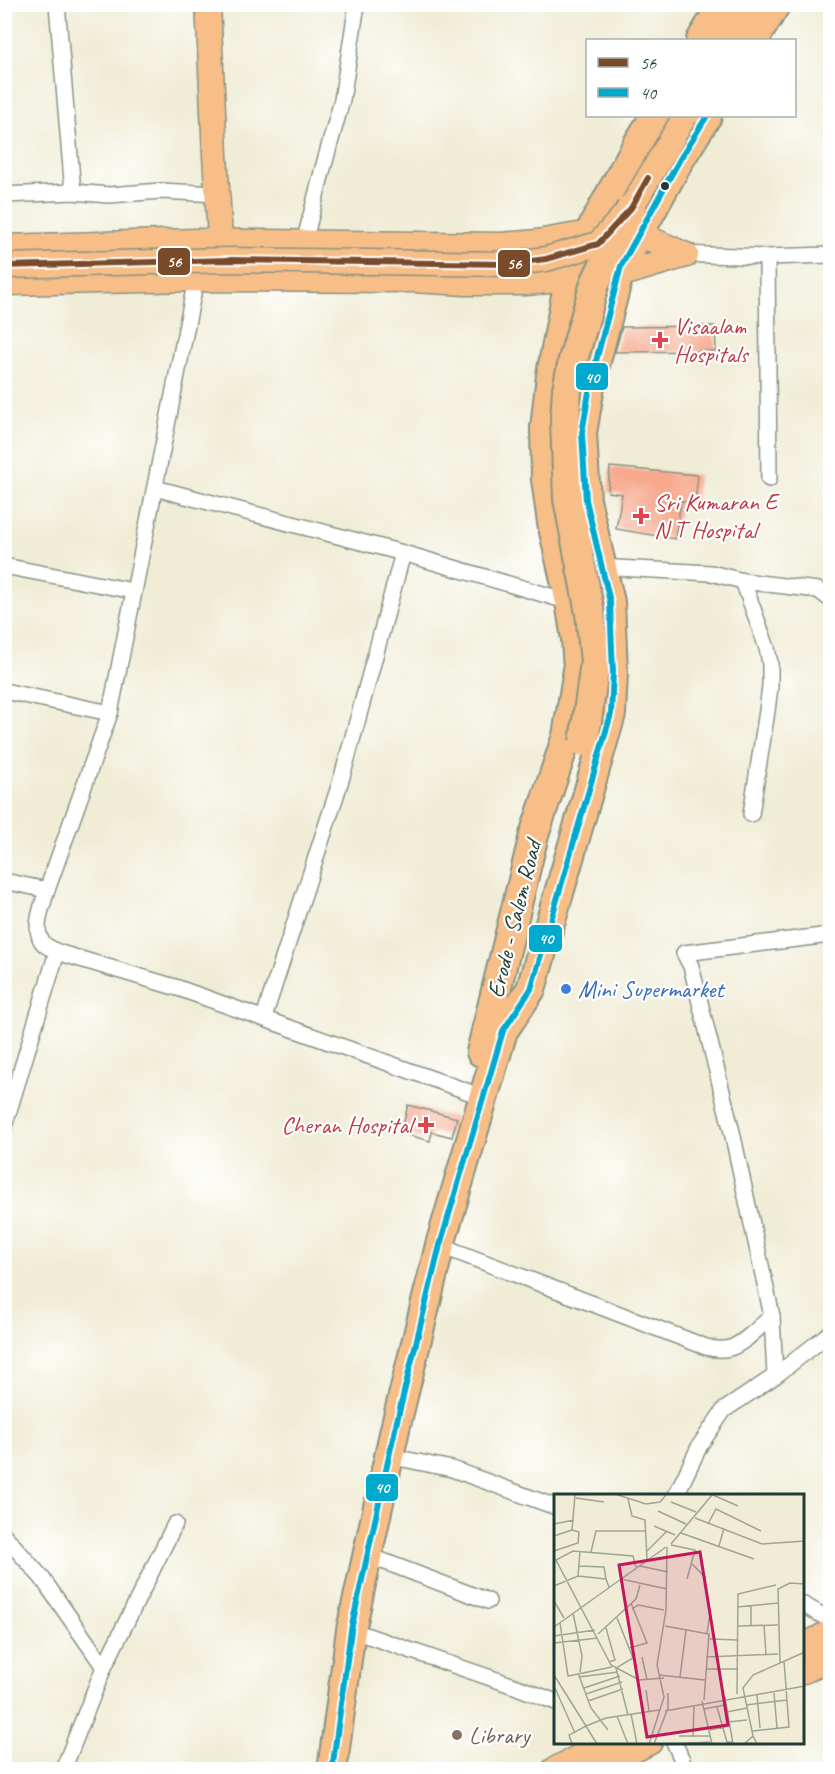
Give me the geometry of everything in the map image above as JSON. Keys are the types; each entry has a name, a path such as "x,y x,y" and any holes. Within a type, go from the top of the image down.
{"highway":[{"path":"702,39 723,4"},
{"path":"755,39 776,4"},
{"name":"Erode - Salem Road","path":"315,1770 338,1629 434,1243 477,1095 534,835 567,736 578,670 570,602 552,522 548,490 545,428 550,375 573,265 654,117"},
{"name":"Erode - Salem Road","path":"477,1095 503,1031 531,989 611,714 613,672 610,602 586,500 582,433 591,380 621,266 633,230 706,117"},
{"path":"503,1031 584,742 595,662 589,603 568,499 565,420 567,390 595,283 633,230"},
{"name":"Erode - Salem Road","path":"332,1770 351,1630 367,1555 383,1455"}],"main road":[{"path":"208,4 222,279"},
{"path":"729,39 749,4"},
{"path":"4,266 229,260 508,264 546,259 598,244 633,230 685,117"},
{"path":"4,247 220,242 501,245 537,242 589,233 633,230 687,255"},
{"path":"4,283 222,279 525,283 619,275 687,255"},
{"path":"805,1645 831,1632"},
{"path":"805,1671 831,1658"},
{"path":"554,1770 606,1744"},
{"path":"597,1770 648,1744"}],"street":[{"path":"57,4 73,192"},
{"path":"304,243 342,100 357,4"},
{"path":"4,195 73,192 109,195 161,191 217,194"},
{"path":"687,255 767,257 831,255"},
{"path":"767,257 769,479"},
{"path":"196,279 110,713 47,890 39,920 40,938 44,944 57,952 178,988 264,1017 477,1095"},
{"path":"155,488 403,554 570,602 610,602"},
{"path":"264,1017 342,777 403,554"},
{"path":"4,566 133,591"},
{"path":"563,568 603,567 711,573 743,581 818,590 831,599"},
{"path":"743,581 767,648 770,663 767,711 751,814"},
{"path":"4,691 110,713"},
{"path":"4,881 47,890"},
{"path":"775,1376 772,1317 732,1132 692,966 684,953 831,934"},
{"path":"4,1127 57,952"},
{"path":"434,1243 706,1347 730,1348 772,1317"},
{"path":"676,1494 700,1445 724,1410 775,1376 831,1333"},
{"path":"383,1455 452,1469 554,1506"},
{"path":"63,1770 104,1667 175,1524"},
{"path":"4,1536 42,1578 104,1667"},
{"path":"367,1555 488,1601"},
{"path":"805,1606 831,1620"},
{"path":"351,1630 554,1701"},
{"path":"674,1744 682,1760 680,1770"}],"building":[{"path":"715,326 716,351 615,352 622,327"},
{"path":"610,467 698,475 695,503 681,501 675,539 616,529 622,494 608,492"},
{"path":"408,1105 457,1118 452,1137 432,1132 430,1141 401,1133"}],"transit line":[{"name":"40","path":"332,1770 351,1630 395,1429 440,1245 503,1031 531,989 611,714 613,672 610,602 586,500 582,433 591,380 621,266 680,159 706,117"},
{"name":"56","path":"4,266 229,260 508,264 546,259 598,244 631,208 648,178"}],"place":[{"name":"Visaalam Hospitals","path":"660,340"},
{"name":"Sri Kumaran E N T Hospital","path":"641,516"},
{"name":"Mini Supermarket","path":"566,989"},
{"name":"Cheran Hospital","path":"426,1125"},
{"name":"Library","path":"457,1735"}]}
